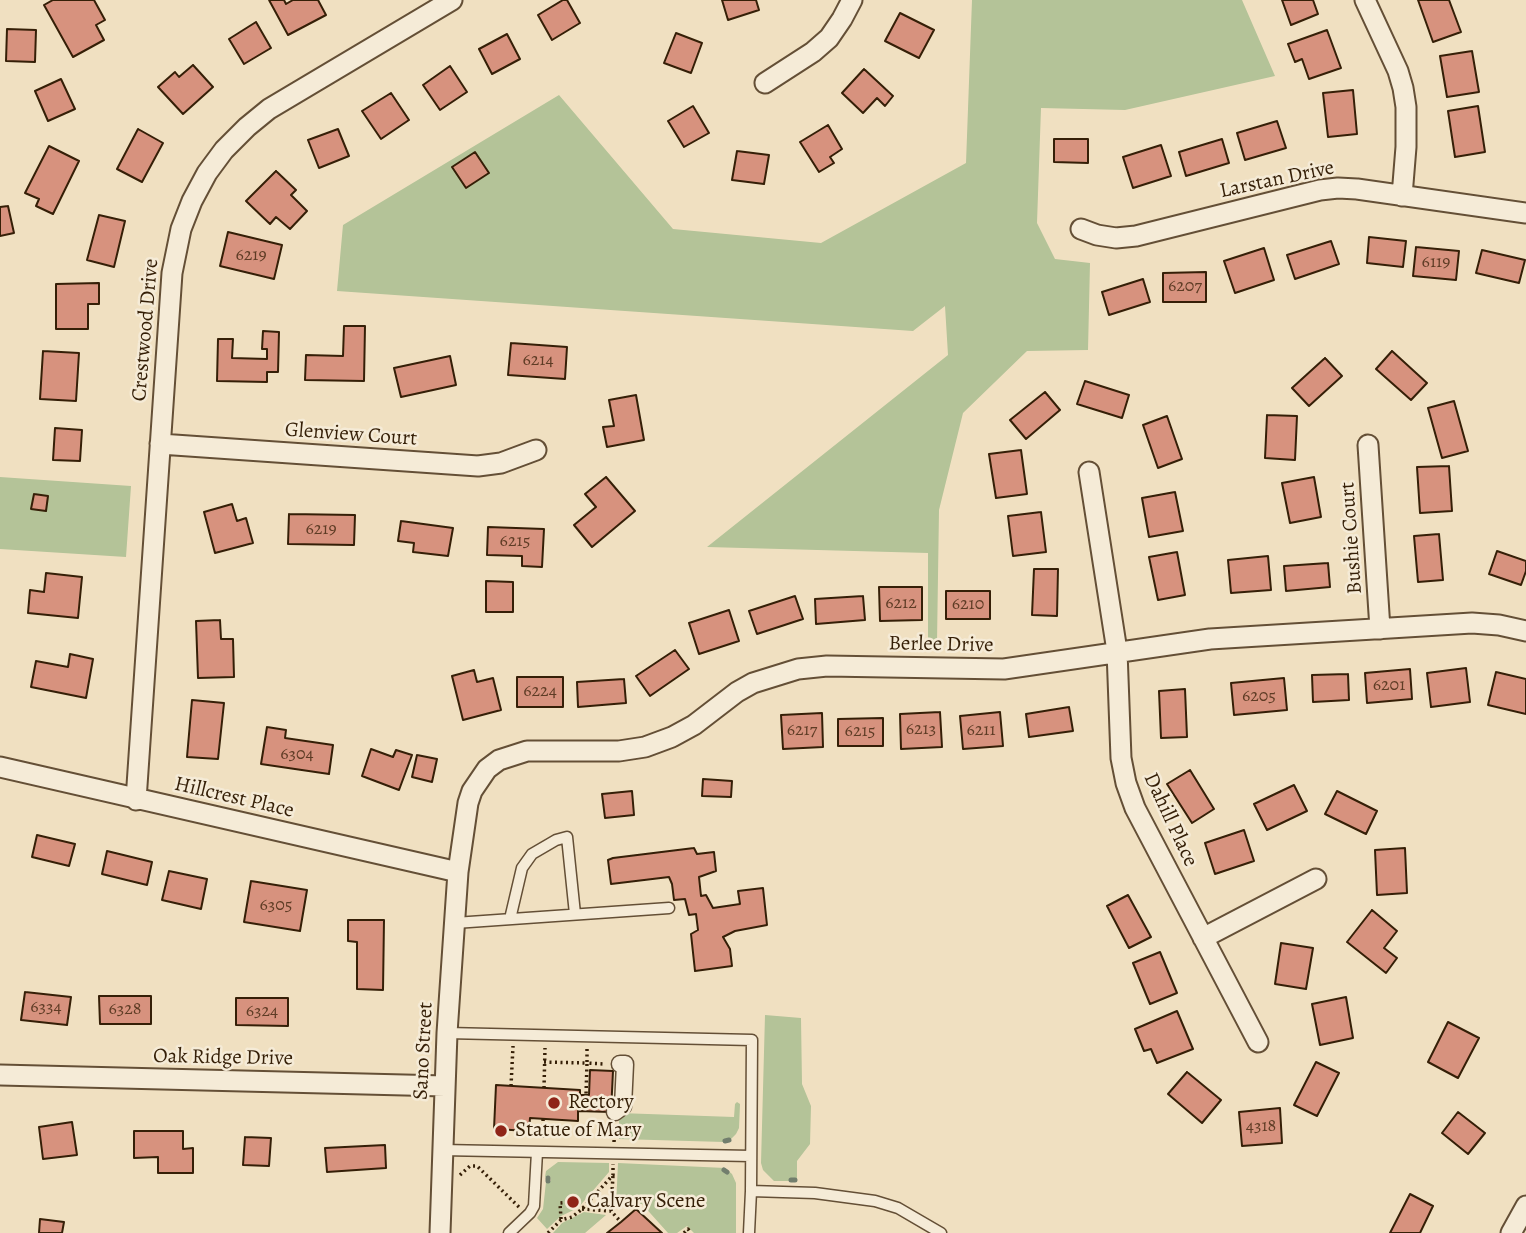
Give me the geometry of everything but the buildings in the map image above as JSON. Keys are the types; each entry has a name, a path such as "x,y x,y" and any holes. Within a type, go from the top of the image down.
{"street":[{"name":"Crestwood Drive","path":"136,800 174,261 188,211 207,173 239,135 269,109 452,0"},
{"path":"765,83 813,52 829,37 852,0"},
{"path":"1366,0 1403,88 1406,147 1402,196"},
{"name":"Larstan Drive","path":"1081,229 1116,238 1136,236 1320,190 1357,189 1526,213"},
{"name":"Glenview Court","path":"160,444 478,466 501,463 536,450"},
{"name":"Bushie Court","path":"1368,445 1380,629"},
{"name":"Dahill Place","path":"1090,472 1117,651 1121,758 1126,783 1135,808 1258,1042"},
{"name":"Berlee Drive","path":"458,872 472,791 487,769 499,760 527,751 619,751 645,747 672,737 694,724 753,683 798,668 827,666 1004,669 1210,639 1472,623 1526,631"},
{"name":"Hillcrest Place","path":"0,767 458,872"},
{"name":"Sano Street","path":"440,1233 444,1086 458,872"},
{"path":"1203,938 1316,879"},
{"path":"615,1112 623,1106 625,1064 620,1064"},
{"name":"Oak Ridge Drive","path":"0,1075 444,1086"},
{"path":"1511,1233 1526,1206"}],"lane":[{"path":"510,919 517,883 527,861 540,849 567,837 575,914"},
{"path":"455,923 669,908"},
{"path":"447,1033 752,1040 749,1233"},
{"path":"442,1150 751,1156"},
{"path":"509,1233 534,1206 537,1152"},
{"path":"751,1191 815,1193 875,1201 908,1213 941,1233"}],"path":[{"path":"511,1086 513,1034"},
{"path":"544,1088 546,1035"},
{"path":"544,1062 587,1063 586,1095"},
{"path":"611,1212 615,1112"},
{"path":"543,1119 544,1140"},
{"path":"459,1177 470,1166 477,1166 519,1207"},
{"path":"548,1233 561,1220 572,1217 582,1209 613,1175"},
{"path":"561,1220 559,1203 573,1202"},
{"path":"582,1209 611,1212 621,1222"},
{"path":"684,1233 688,1229 691,1233"}],"green space":[{"path":"972,0 1242,0 1275,76 1125,110 1041,108 1037,223 1055,259 1090,263 1088,350 1027,351 963,413 939,510 937,642 928,642 928,553 707,547 948,355 945,306 913,331 337,291 343,225 559,95 673,229 821,243 966,163"},
{"path":"0,477 131,486 126,557 0,549"},
{"path":"765,1015 801,1018 802,1084 811,1106 810,1144 797,1161 797,1179 790,1178 790,1181 774,1181 763,1170 761,1163"},
{"path":"737,1102 740,1104 739,1128 730,1140 724,1139 724,1142 619,1139 619,1113 734,1117"},
{"path":"558,1162 609,1163 609,1172 578,1208 561,1216 547,1229 537,1218 543,1209 546,1182 551,1181 550,1176 545,1177 546,1171"},
{"path":"618,1163 725,1168 736,1183 736,1233 694,1233 687,1226 677,1233 668,1233 642,1204 628,1203 618,1209"},
{"path":"584,1212 606,1215 585,1233 553,1233 562,1223"}],"waterway":[{"path":"725,1141 729,1140"}],"place":[{"name":"Rectory","path":"554,1103"},
{"name":"Statue of Mary","path":"501,1131"},
{"name":"Calvary Scene","path":"573,1202"}]}
